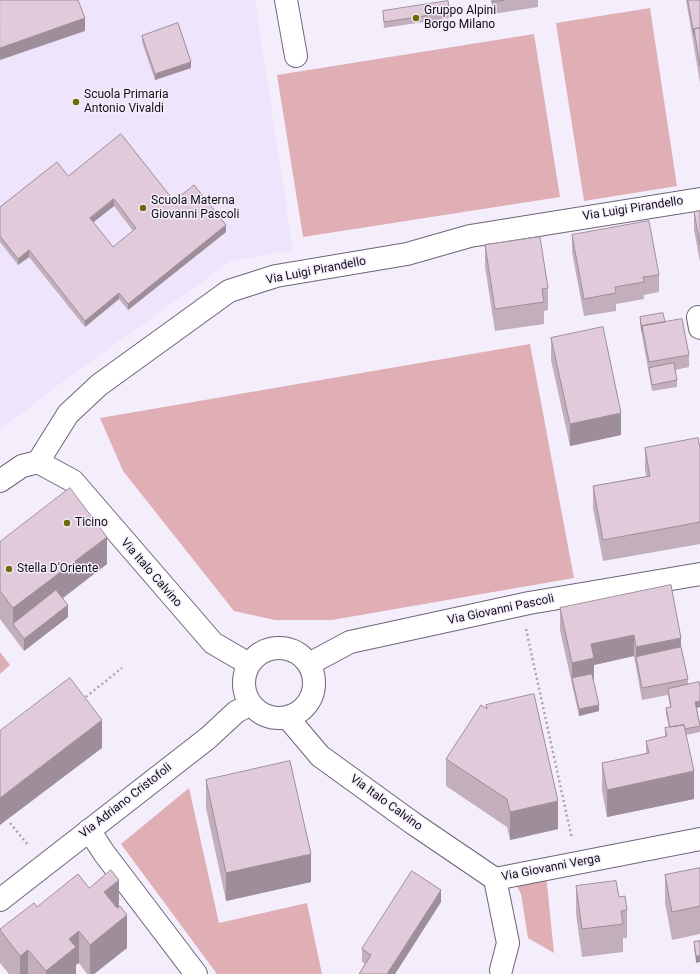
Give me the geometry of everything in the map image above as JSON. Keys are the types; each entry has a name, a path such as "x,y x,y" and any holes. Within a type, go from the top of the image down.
{"street":[{"path":"286,0 296,56"},
{"name":"Via Luigi Pirandello","path":"38,462 68,414 99,385 229,291 276,276 407,254 470,236 700,198"},
{"path":"0,481 22,466 38,462"},
{"name":"Via Italo Calvino","path":"38,462 73,481 213,643 250,664"},
{"name":"Via Giovanni Pascoli","path":"309,664 350,642 529,603 700,574"},
{"path":"270,649 288,649 303,657 309,664 314,682 313,692 310,700 304,708 287,717 277,718 267,716 258,711 251,704 244,688 244,680 250,664 262,652 270,649"},
{"name":"Via Adriano Cristofoli","path":"0,900 208,738 236,712 251,704"},
{"name":"Via Italo Calvino","path":"287,717 320,756 414,824 495,879"},
{"path":"89,830 104,853 196,974"},
{"name":"Via Giovanni Verga","path":"503,973 508,943 495,879 700,839"}],"path":[{"path":"525,626 574,846"},
{"path":"80,702 122,668"},
{"path":"10,823 28,845"}],"shaded area":[{"name":"Scuola Materna Giovanni Pascoli","path":"0,0 255,0 293,250 231,261 57,386 0,430"},
{"path":"650,8 677,186 584,201 556,23"},
{"path":"534,34 560,197 303,237 277,75"},
{"path":"530,344 574,578 332,620 275,620 234,611 123,471 100,418"},
{"path":"0,652 10,665 0,674"},
{"path":"189,788 219,923 307,903 322,974 217,974 121,844"},
{"path":"546,874 554,953 528,938 521,894 514,880"}],"building":[{"path":"0,0 78,0 85,18 0,48"},
{"path":"493,0 505,0 493,2"},
{"path":"688,0 700,0 700,28 694,29 694,34"},
{"path":"448,1 450,12 384,22 383,11"},
{"path":"178,23 191,62 155,74 142,36"},
{"path":"700,28 700,66 694,29"},
{"path":"121,134 174,201 194,185 226,225 128,304 119,293 85,321 29,250 18,259 0,236 0,207 57,162 68,176","holes":["114,199 136,228 113,247 90,218"]},
{"path":"700,211 700,245 694,212"},
{"path":"649,221 659,275 643,277 644,282 615,287 616,293 584,299 572,235"},
{"path":"540,237 548,288 542,289 544,302 495,309 485,245"},
{"path":"663,313 665,322 642,326 642,331 640,317"},
{"path":"682,319 689,355 649,362 642,326"},
{"path":"603,327 621,413 570,424 551,338"},
{"path":"674,363 677,380 652,385 649,368"},
{"path":"698,438 700,448 700,522 603,540 593,486 650,476 645,448"},
{"path":"70,488 107,537 13,608 0,591 0,542"},
{"path":"671,585 681,638 636,647 634,635 591,644 594,658 572,663 560,608"},
{"path":"56,590 68,605 24,639 13,624"},
{"path":"681,647 688,679 642,688 636,657"},
{"path":"592,674 599,705 579,709 572,678"},
{"path":"70,678 102,720 0,798 0,731"},
{"path":"699,682 700,701 695,702 700,726 685,729 684,725 670,727 666,708 671,707 668,689"},
{"path":"534,694 558,801 510,812 507,799 446,759 481,705 487,709 486,705"},
{"path":"684,725 694,771 607,790 602,763 649,753 646,741 667,736 665,728"},
{"path":"290,761 311,854 226,873 206,780"},
{"path":"700,868 700,906 672,912 665,875"},
{"path":"111,870 119,880 104,892 117,908 120,906 127,915 90,945 79,931 69,939 76,947 46,971 28,950 20,956 0,930 34,903 37,907 78,874 89,888"},
{"path":"412,871 441,890 387,974 359,974 371,955 362,949"},
{"path":"616,881 619,897 625,896 627,910 621,911 623,924 582,929 576,886"},
{"path":"700,941 700,956 696,956 694,942"}],"place":[{"name":"Gruppo Alpini Borgo Milano","path":"416,18"},
{"name":"Scuola Primaria Antonio Vivaldi","path":"76,102"},
{"name":"Scuola Materna Giovanni Pascoli","path":"143,208"},
{"name":"Ticino","path":"67,523"},
{"name":"Stella D'Oriente","path":"9,569"}]}
